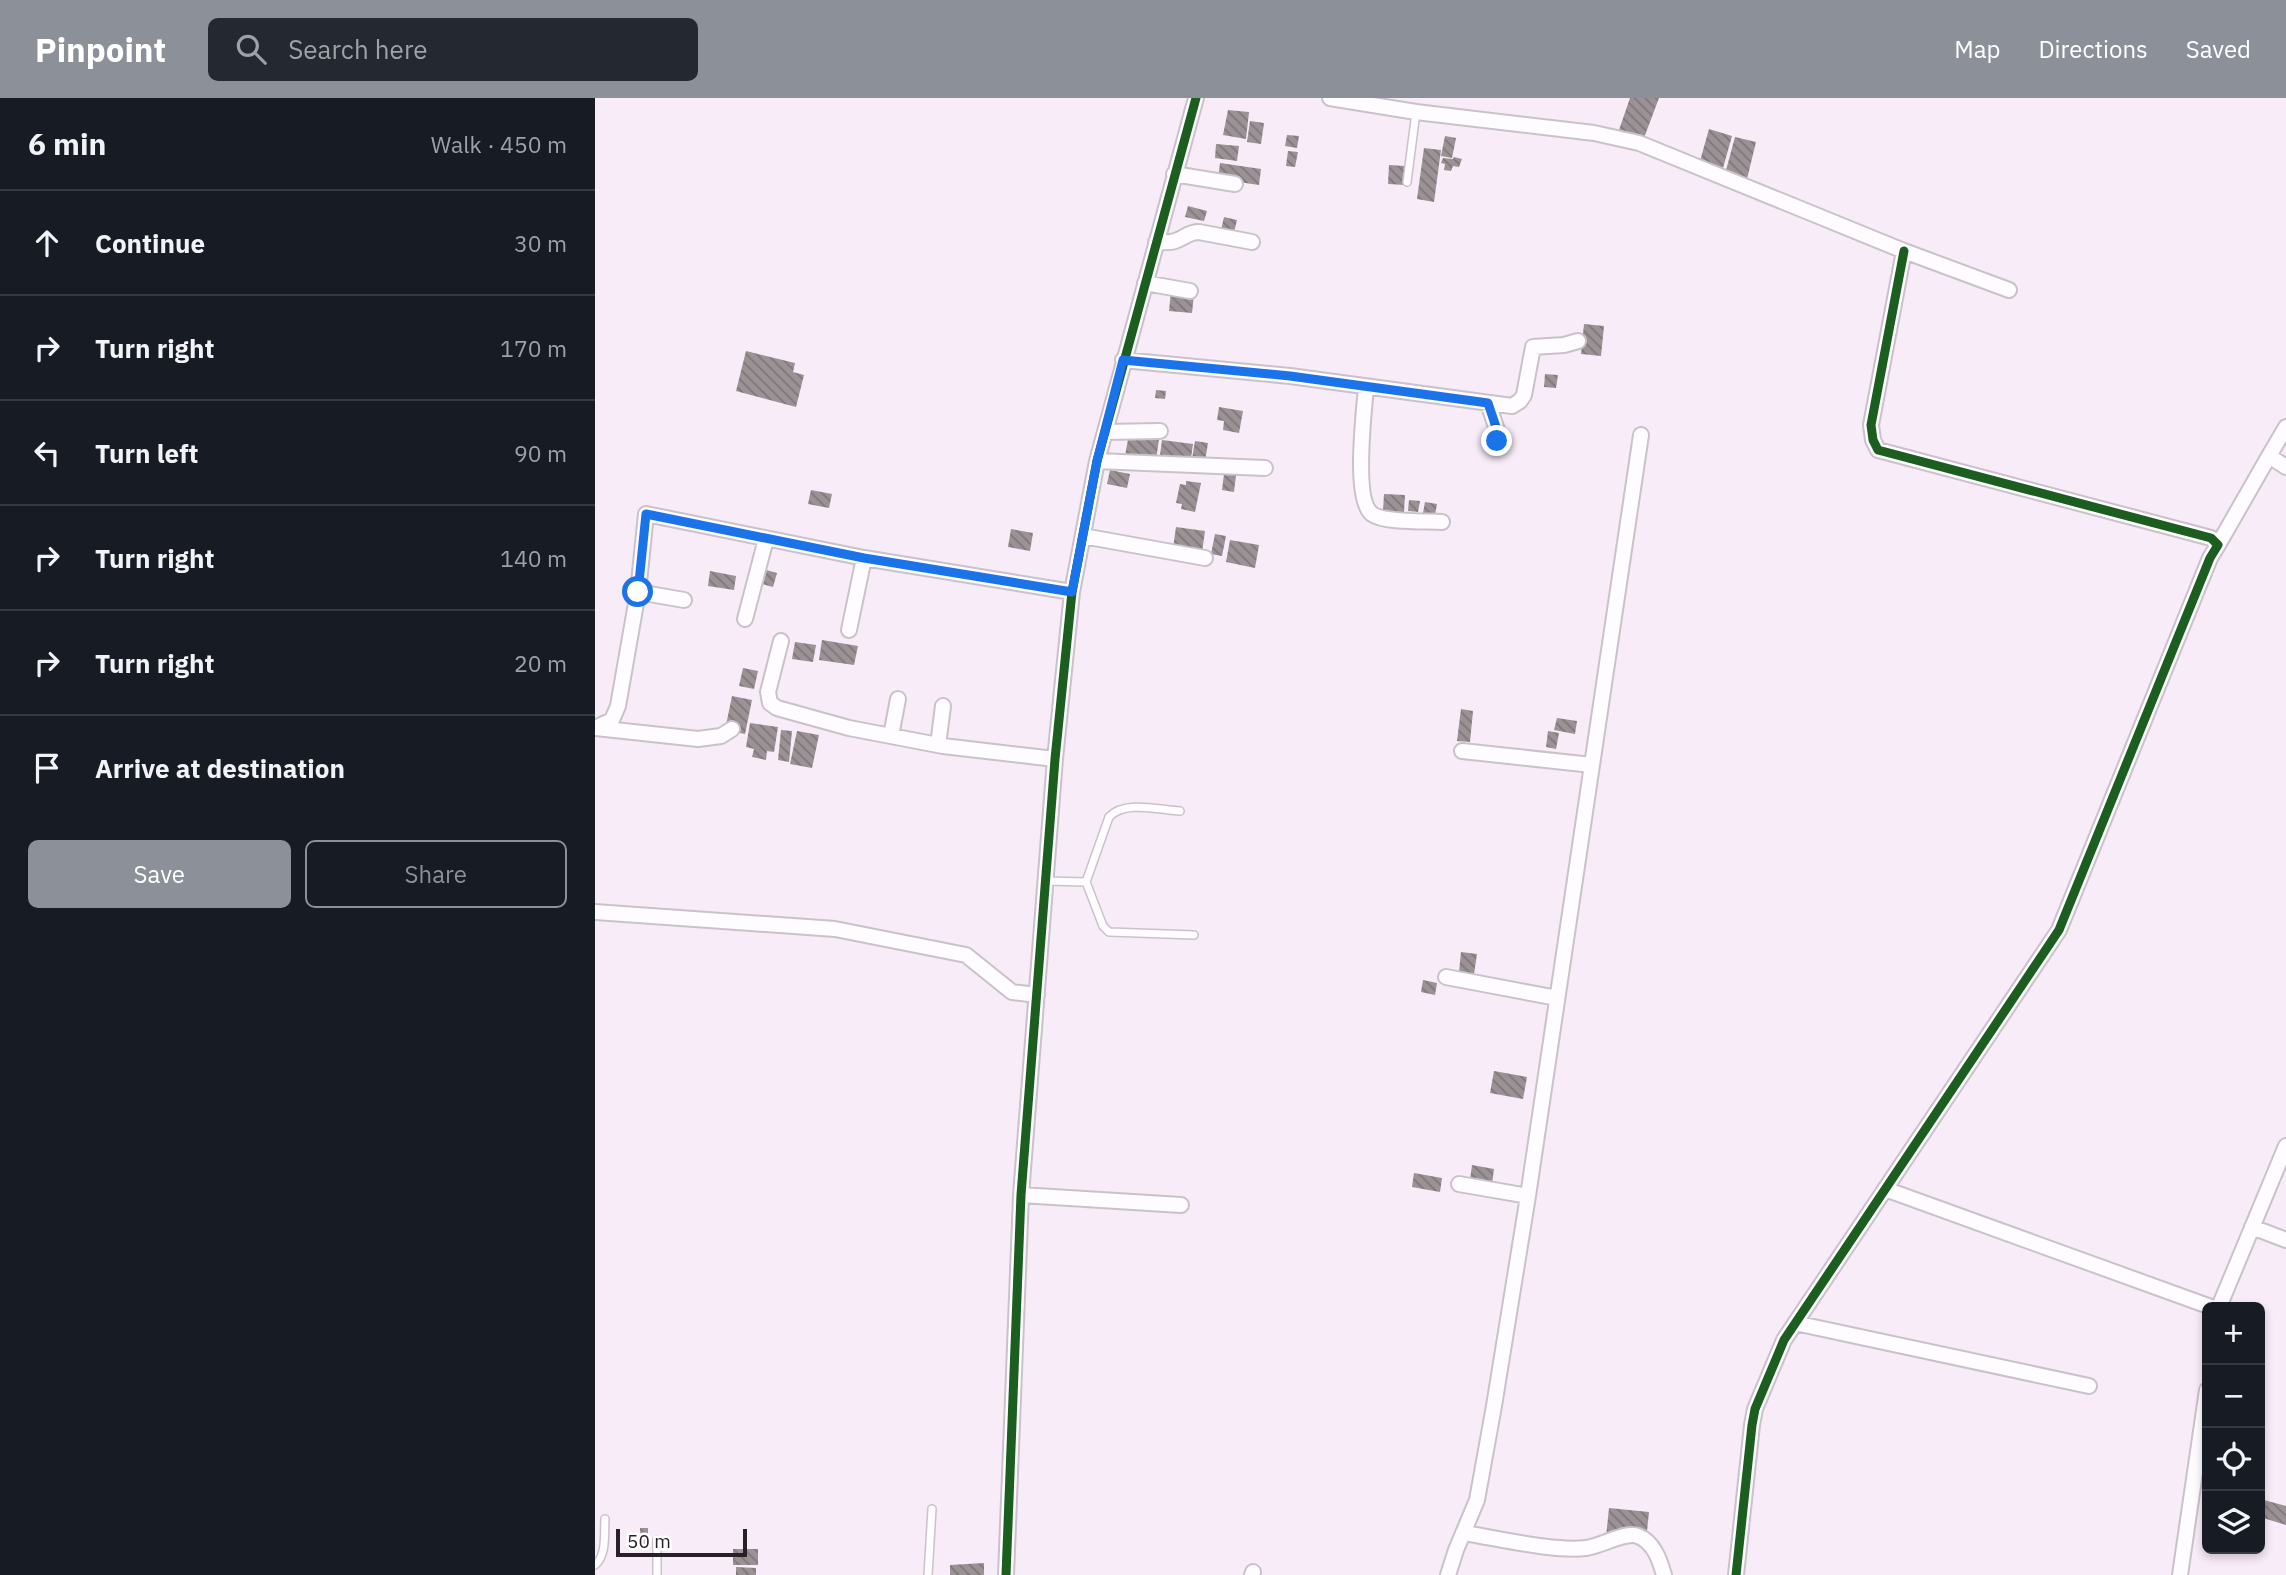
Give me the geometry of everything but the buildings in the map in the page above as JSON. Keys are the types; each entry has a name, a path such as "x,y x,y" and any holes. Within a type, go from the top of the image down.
{"street":[{"path":"1006,1575 1021,1195 1055,759 1072,592 1097,461 1196,98"},
{"path":"1330,98 1416,112 1562,129 1639,143 1905,251 2009,290"},
{"path":"1174,174 1235,184"},
{"path":"1156,242 1179,240 1191,232 1252,242"},
{"path":"1905,251 1871,425 1873,440 1878,450 2211,538 2218,545"},
{"path":"1145,283 1189,291"},
{"path":"1123,360 1290,376 1511,406 1524,395 1533,347 1579,341"},
{"path":"1366,387 1361,479 1365,506 1373,516 1387,519 1442,522"},
{"path":"1488,403 1497,430 1497,441"},
{"path":"1736,1575 1755,1409 1784,1340 2059,930 2205,571 2286,427"},
{"path":"1105,432 1160,431"},
{"path":"1448,1575 1477,1500 1528,1196 1641,435"},
{"path":"2270,456 2286,467"},
{"path":"1097,461 1265,468"},
{"path":"595,728 612,720 618,706 638,592 646,514 864,558 1072,592"},
{"path":"1083,536 1205,558"},
{"path":"744,619 766,539"},
{"path":"849,630 864,558"},
{"path":"638,592 684,600"},
{"path":"781,641 768,692 769,703 777,708 849,728 938,745 1055,759"},
{"path":"891,736 898,699"},
{"path":"938,745 943,706"},
{"path":"595,728 698,740 721,736 732,729"},
{"path":"1462,751 1592,765"},
{"path":"595,912 835,929 966,955 1011,992 1037,995"},
{"path":"1446,977 1557,998"},
{"path":"2221,1302 2286,1146"},
{"path":"1459,1184 1528,1196"},
{"path":"1885,1189 2202,1304"},
{"path":"1021,1195 1181,1205"},
{"path":"2252,1227 2286,1240"},
{"path":"1795,1323 2089,1386"},
{"path":"2180,1575 2202,1424"},
{"path":"1463,1533 1567,1549 1605,1544 1628,1534 1639,1536 1651,1546 1664,1575"}],"lane":[{"path":"1407,182 1416,112"},
{"path":"1180,811 1125,807 1116,810 1109,817 1086,882 1103,926 1109,932 1195,935"},
{"path":"1045,881 1086,882"},
{"path":"928,1575 932,1509"},
{"path":"595,1565 603,1551 604,1519"},
{"path":"657,1540 657,1575"}],"cycle path":[{"path":"1006,1575 1021,1195 1055,759 1072,592 1097,461 1196,98"},
{"path":"1736,1575 1755,1409 1784,1340 2059,930 2210,558 2218,545 2211,538 1878,450 1873,440 1871,425 1904,251"}],"route":[{"path":"638,592 646,514 864,558 1072,592 1097,461 1123,360 1290,376 1488,403 1497,430 1497,441"}]}
